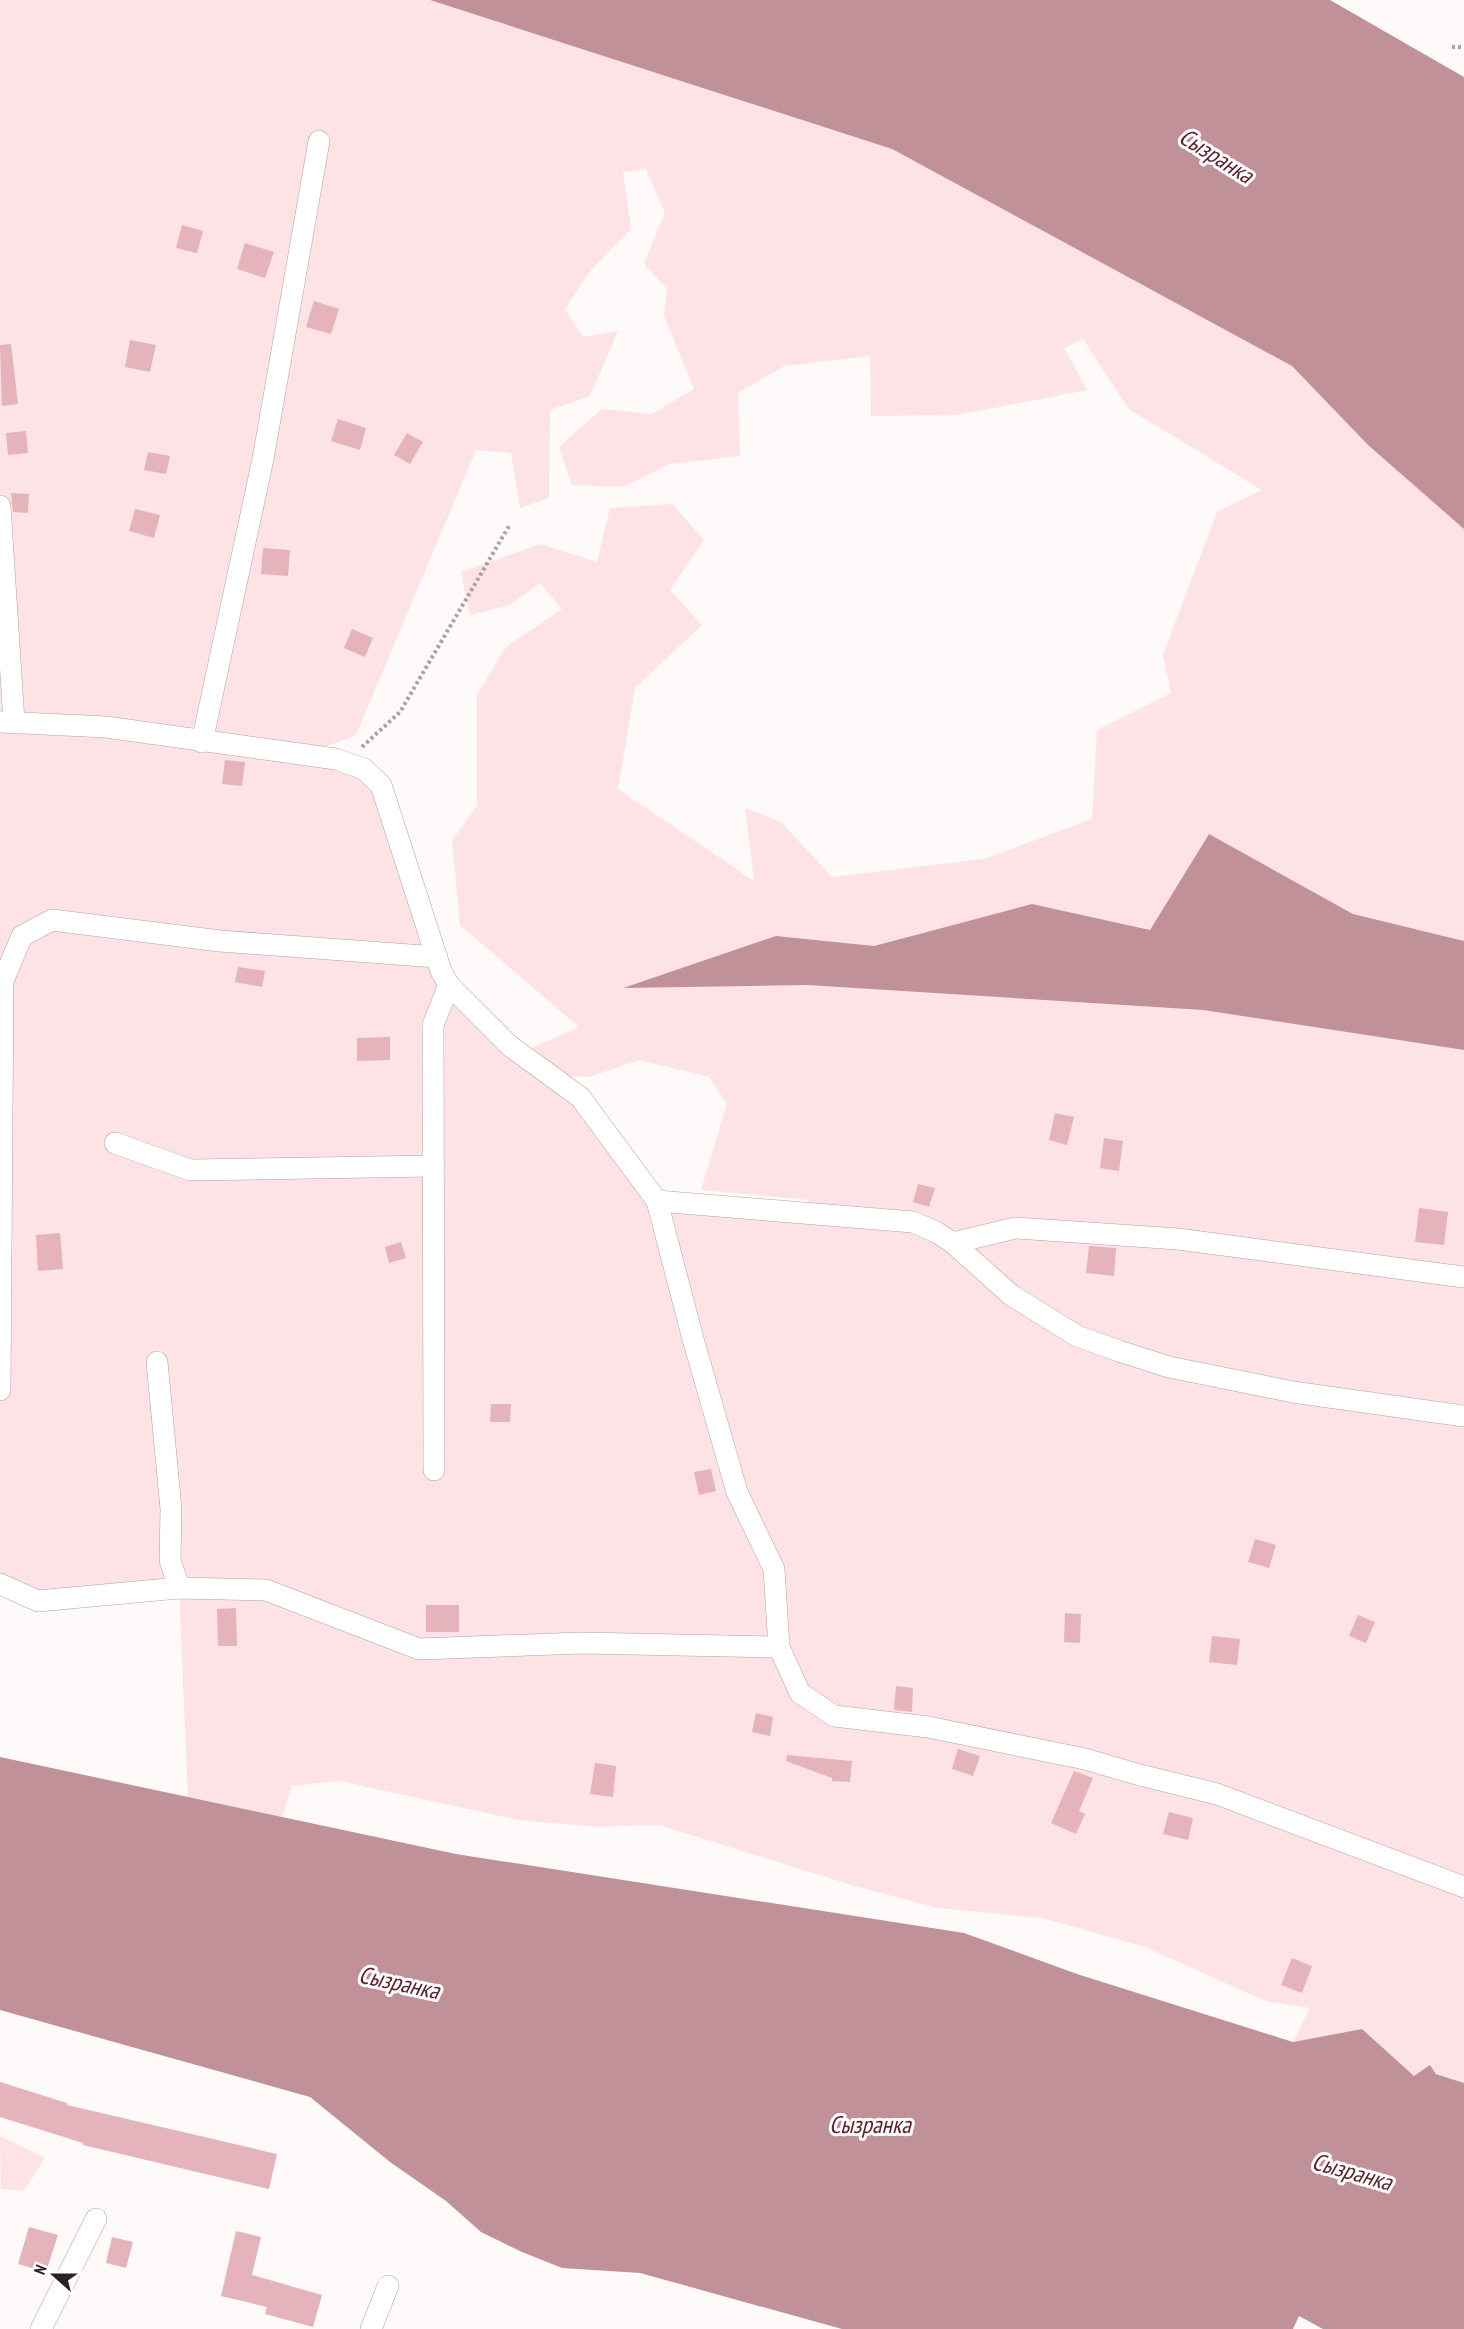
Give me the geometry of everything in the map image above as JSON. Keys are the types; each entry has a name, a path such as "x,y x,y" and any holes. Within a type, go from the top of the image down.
{"street":[{"path":"202,741 263,459 319,141"},
{"path":"0,506 7,722 106,727 336,759 364,769 381,785 437,957 449,985 510,1046 580,1097 657,1201 693,1339 737,1492 774,1569 779,1647 800,1693 834,1716 928,1727 1062,1754 1217,1794 1464,1887"},
{"path":"0,1390 3,981 22,936 52,920 219,941 437,957"},
{"path":"434,1470 433,1025 449,985"},
{"path":"116,1143 190,1170 433,1166"},
{"path":"657,1201 913,1222 936,1232 953,1243 1011,1294 1077,1336 1119,1352 1169,1367 1293,1392 1464,1416"},
{"path":"953,1243 1015,1228 1178,1239 1464,1277"},
{"path":"157,1362 171,1509 170,1560 179,1588"},
{"path":"0,1584 38,1601 179,1588 266,1590 419,1649 581,1643 779,1647"},
{"path":"41,2329 96,2218"},
{"path":"371,2329 388,2286"}],"path":[{"path":"1452,47 1464,47"},
{"path":"346,762 400,712 509,526"}],"shaded area":[{"path":"0,0 430,0 892,149 1292,366 1368,445 1464,529 1464,941 1353,914 1209,834 1150,930 1032,904 874,946 776,937 626,987 807,985 1204,1010 1464,1050 1464,2083 1436,2073 1430,2065 1414,2077 1362,2029 1293,2042 1310,2008 1268,2002 1145,1947 1042,1918 938,1908 858,1887 659,1825 598,1827 519,1820 339,1781 292,1786 282,1817 188,1797 179,1589 38,1601 0,1584","holes":["646,169 665,213 644,264 667,289 664,316 694,389 652,414 602,409 559,447 572,485 623,487 669,464 740,456 738,393 784,366 870,356 871,416 957,415 1087,390 1064,348 1083,339 1129,409 1262,490 1217,512 1163,655 1171,693 1097,730 1092,819 984,859 832,877 781,822 745,808 754,881 618,789 635,688 702,625 670,590 704,540 672,504 610,508 597,562 541,544 461,572 470,615 510,605 540,583 562,609 506,647 477,695 477,806 452,840 460,925 579,1027 532,1048 550,1075 589,1077 639,1060 709,1077 727,1104 701,1190 809,1200 804,1213 657,1201 580,1097 510,1046 449,985 441,971 381,785 364,769 336,759 306,754 356,735 476,450 511,453 520,508 549,498 550,410 590,396 618,331 583,337 565,309 591,270 631,229 623,172"]},
{"path":"0,2136 45,2158 24,2191 1,2189"}],"water":[{"name":"Сызранка","path":"430,0 1330,0 1464,77 1464,529 1368,445 1292,366 892,149"},
{"path":"1209,834 1353,914 1464,941 1464,1050 1203,1010 807,985 623,988 776,936 874,946 1032,904 1150,930"},
{"name":"Сызранка","path":"0,1757 456,1854 964,1933 1077,1974 1293,2042 1362,2029 1414,2076 1430,2065 1436,2074 1464,2083 1464,2329 1323,2329 1299,2316 1293,2329 842,2329 640,2273 562,2268 481,2232 446,2201 390,2162 310,2097 0,2010"}],"building":[{"path":"182,225 203,231 197,253 176,248"},
{"path":"245,243 274,252 265,278 237,269"},
{"path":"314,301 339,309 331,334 306,327"},
{"path":"130,340 156,345 150,372 125,367"},
{"path":"11,344 18,404 2,406 0,345"},
{"path":"338,419 366,428 360,450 331,441"},
{"path":"26,431 28,453 8,455 6,433"},
{"path":"407,433 423,442 410,464 394,455"},
{"path":"148,452 170,456 166,474 144,470"},
{"path":"11,493 29,494 28,513 13,512"},
{"path":"135,509 160,515 154,538 129,531"},
{"path":"263,548 290,550 288,576 261,574"},
{"path":"352,629 373,638 365,657 344,648"},
{"path":"225,760 245,762 242,786 222,784"},
{"path":"238,967 265,971 262,987 235,982"},
{"path":"390,1037 390,1060 357,1061 357,1038"},
{"path":"1055,1113 1074,1117 1067,1145 1049,1140"},
{"path":"1104,1138 1123,1141 1119,1171 1100,1168"},
{"path":"918,1184 935,1188 929,1207 913,1202"},
{"path":"1419,1208 1448,1212 1444,1245 1415,1242"},
{"path":"60,1233 63,1269 38,1271 36,1235"},
{"path":"401,1242 406,1258 389,1263 385,1247"},
{"path":"1089,1246 1116,1248 1114,1276 1086,1273"},
{"path":"491,1404 511,1404 510,1422 490,1422"},
{"path":"711,1469 716,1491 699,1495 694,1472"},
{"path":"1255,1539 1276,1545 1269,1568 1248,1562"},
{"path":"426,1605 459,1605 459,1632 426,1632"},
{"path":"236,1608 237,1646 218,1646 217,1609"},
{"path":"1065,1613 1081,1614 1080,1643 1064,1642"},
{"path":"1358,1615 1375,1622 1366,1643 1349,1636"},
{"path":"1212,1636 1240,1639 1237,1665 1209,1662"},
{"path":"896,1686 913,1688 912,1712 894,1710"},
{"path":"756,1713 773,1717 770,1736 752,1732"},
{"path":"958,1749 980,1756 973,1776 952,1769"},
{"path":"787,1755 852,1761 850,1782 832,1781 832,1778 786,1761"},
{"path":"595,1763 616,1766 613,1797 590,1794"},
{"path":"1074,1771 1093,1778 1079,1811 1085,1814 1076,1834 1051,1823"},
{"path":"1169,1812 1193,1818 1188,1840 1163,1834"},
{"path":"1292,1958 1312,1966 1302,1993 1281,1985"},
{"path":"0,2082 67,2103 67,2105 277,2154 269,2189 83,2145 83,2143 0,2117"},
{"path":"29,2227 58,2235 46,2272 18,2264"},
{"path":"236,2231 261,2237 252,2275 322,2295 313,2327 265,2314 267,2307 221,2296"},
{"path":"112,2237 133,2242 126,2268 106,2263"}]}
